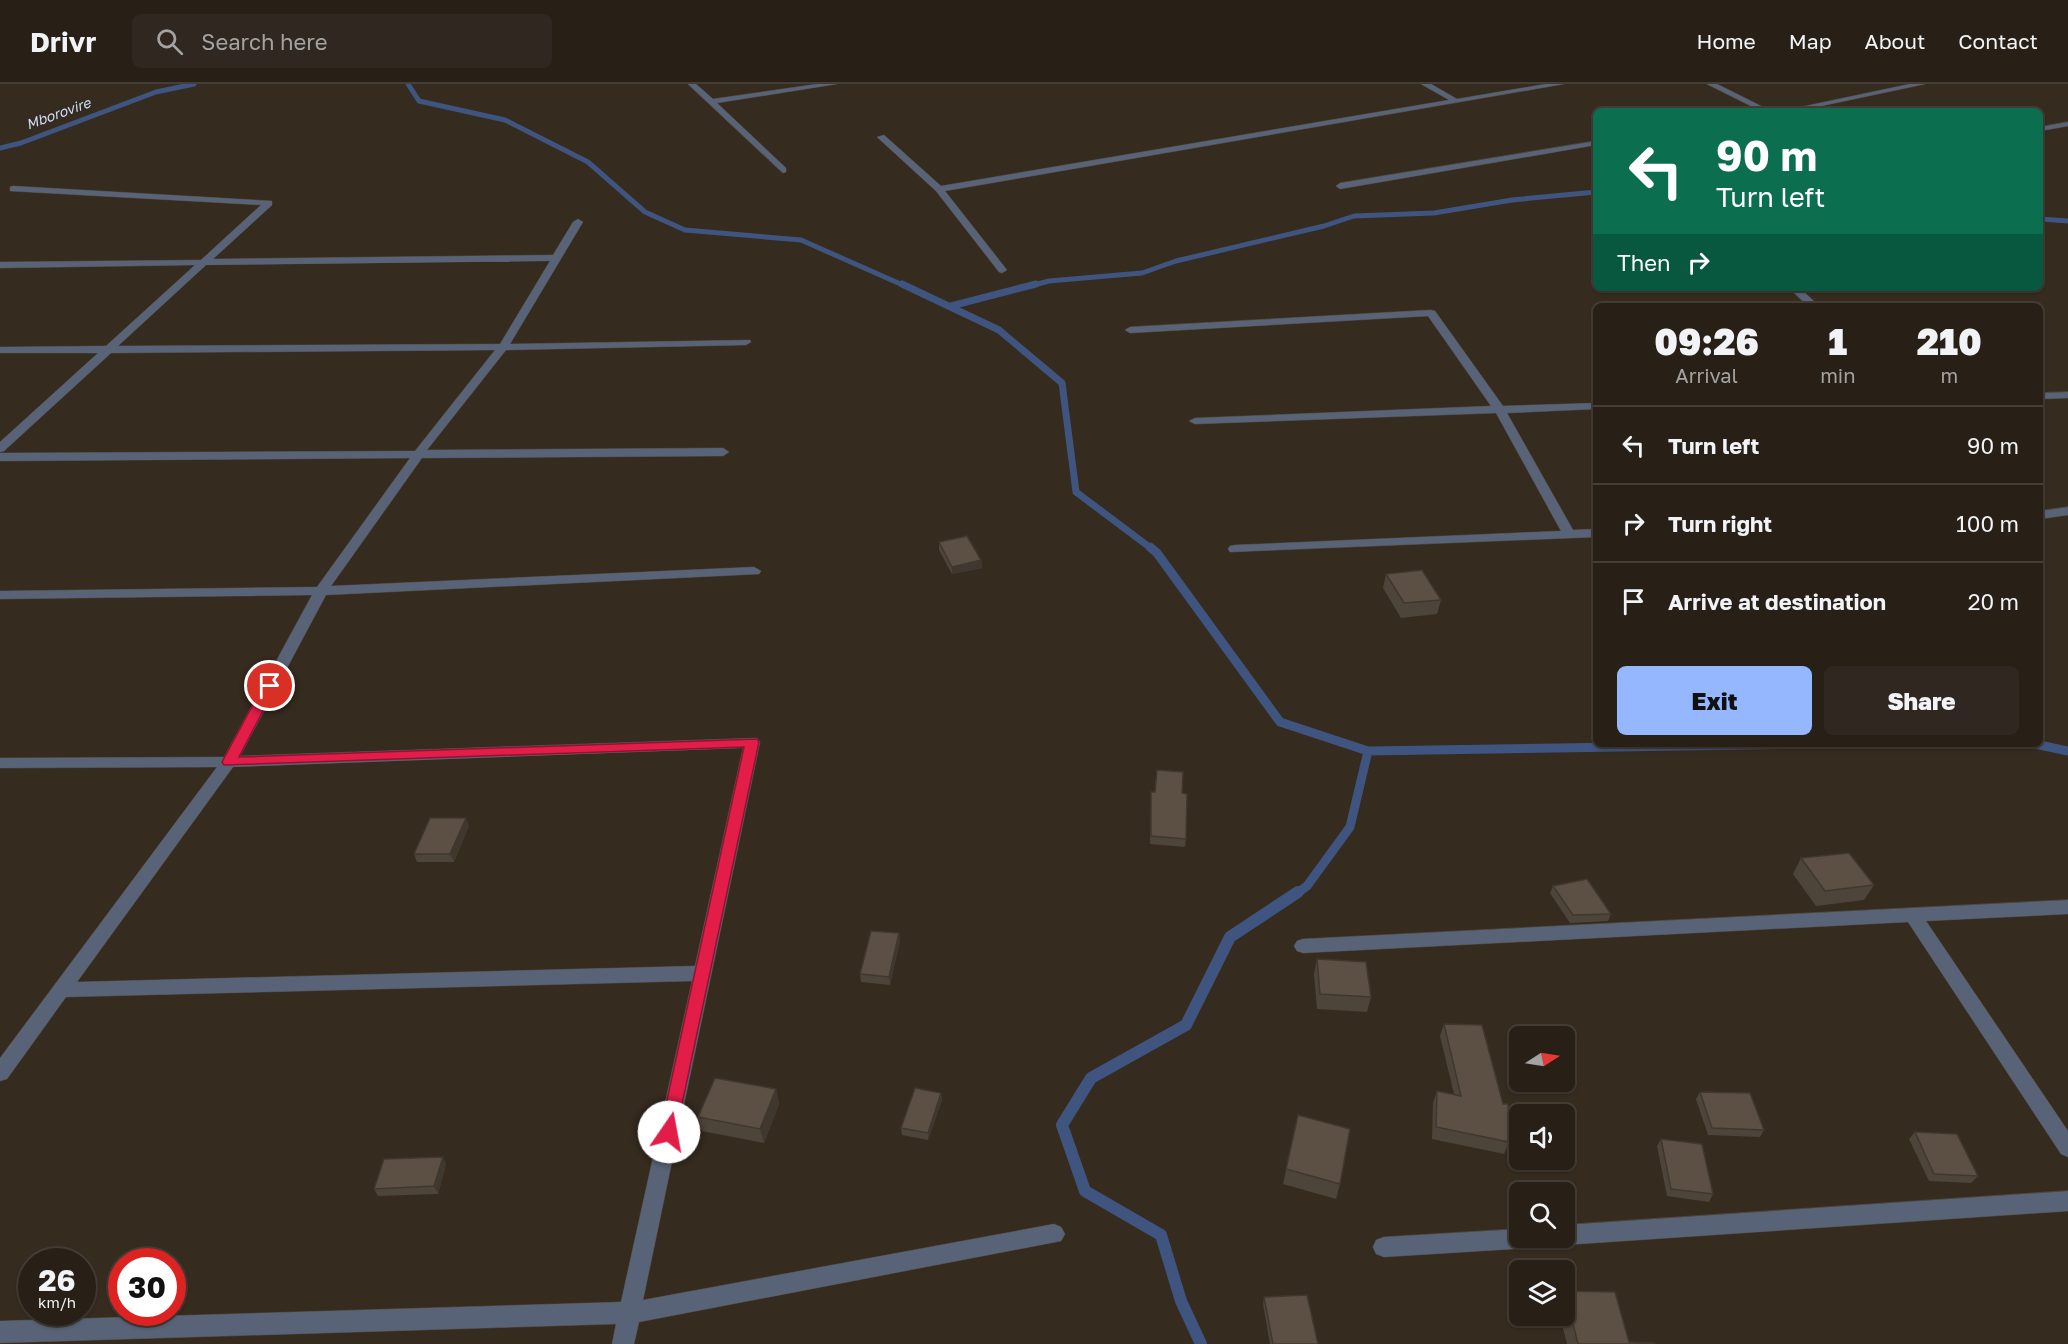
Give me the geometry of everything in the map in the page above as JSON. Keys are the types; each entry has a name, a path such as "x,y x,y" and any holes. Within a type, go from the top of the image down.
{"street":[{"path":"692,84 783,170"},
{"path":"711,102 833,84"},
{"path":"1425,84 1454,100"},
{"path":"939,189 1454,100 1560,84"},
{"path":"1712,84 1761,108"},
{"path":"1801,108 1921,84"},
{"path":"2043,128 2068,124"},
{"path":"881,137 939,189 1002,270"},
{"path":"1340,186 1593,144"},
{"path":"0,448 269,203 14,189"},
{"path":"0,1073 229,762 321,591 419,453 503,347 578,222"},
{"path":"0,265 558,258"},
{"path":"1797,291 1811,303"},
{"path":"1130,330 1431,313 1499,409 1569,534"},
{"path":"0,350 503,347 746,342"},
{"path":"2043,396 2068,395"},
{"path":"1196,421 1593,406"},
{"path":"0,457 723,452"},
{"path":"2043,515 2066,514"},
{"path":"1234,549 1593,533"},
{"path":"0,595 321,591 754,572"},
{"path":"0,763 229,762 752,742 624,1344"},
{"path":"1303,946 1914,917 2068,907"},
{"path":"1914,917 2068,1148"},
{"path":"62,990 703,973"},
{"path":"1575,1234 2068,1202"},
{"path":"0,1332 630,1313 1054,1234"},
{"path":"1384,1247 1509,1239"}],"building":[{"path":"967,536 981,560 952,567 939,542"},
{"path":"1422,570 1441,600 1404,603 1386,574"},
{"path":"1157,770 1183,772 1182,793 1187,794 1186,839 1151,836 1151,792 1155,792"},
{"path":"430,818 466,818 450,854 414,854"},
{"path":"1849,853 1874,885 1825,891 1801,858"},
{"path":"1587,879 1611,914 1573,915 1553,886"},
{"path":"871,931 899,933 889,977 860,974"},
{"path":"1317,959 1366,962 1371,997 1320,994"},
{"path":"1444,1024 1482,1025 1503,1104 1508,1104 1509,1142 1436,1127 1437,1091 1461,1096"},
{"path":"715,1078 776,1089 760,1129 698,1117"},
{"path":"915,1088 941,1093 928,1133 901,1128"},
{"path":"1700,1092 1750,1093 1764,1130 1712,1128"},
{"path":"1298,1115 1350,1129 1340,1184 1286,1169"},
{"path":"1915,1132 1957,1134 1978,1176 1934,1174"},
{"path":"1661,1139 1702,1144 1713,1194 1671,1189"},
{"path":"443,1157 434,1186 374,1189 384,1159"},
{"path":"1575,1291 1615,1292 1629,1342 1655,1344 1578,1344 1574,1326"},
{"path":"1307,1295 1318,1344 1273,1344 1264,1297"}],"waterway":[{"name":"Mborovire","path":"0,148 21,143 156,92 194,84"},
{"path":"408,84 419,101 505,120 588,162 645,212 685,230 801,240 905,286"},
{"path":"1030,286 1049,281 1142,273 1176,261 1324,226 1354,216 1434,213 1512,200 1593,192"},
{"path":"2043,219 2068,221"},
{"path":"902,284 999,330 1062,383 1076,492 1152,549"},
{"path":"951,306 1036,284"},
{"path":"1150,547 1157,553 1280,722 1368,751"},
{"path":"2043,746 2068,751"},
{"path":"1368,751 1622,747"},
{"path":"1296,894 1307,886 1350,827 1368,751"},
{"path":"1201,1344 1181,1301 1161,1235 1085,1191 1062,1125 1091,1078 1186,1025 1230,937 1298,892"}],"route":[{"path":"270,686 229,762 752,742 669,1132"}]}
